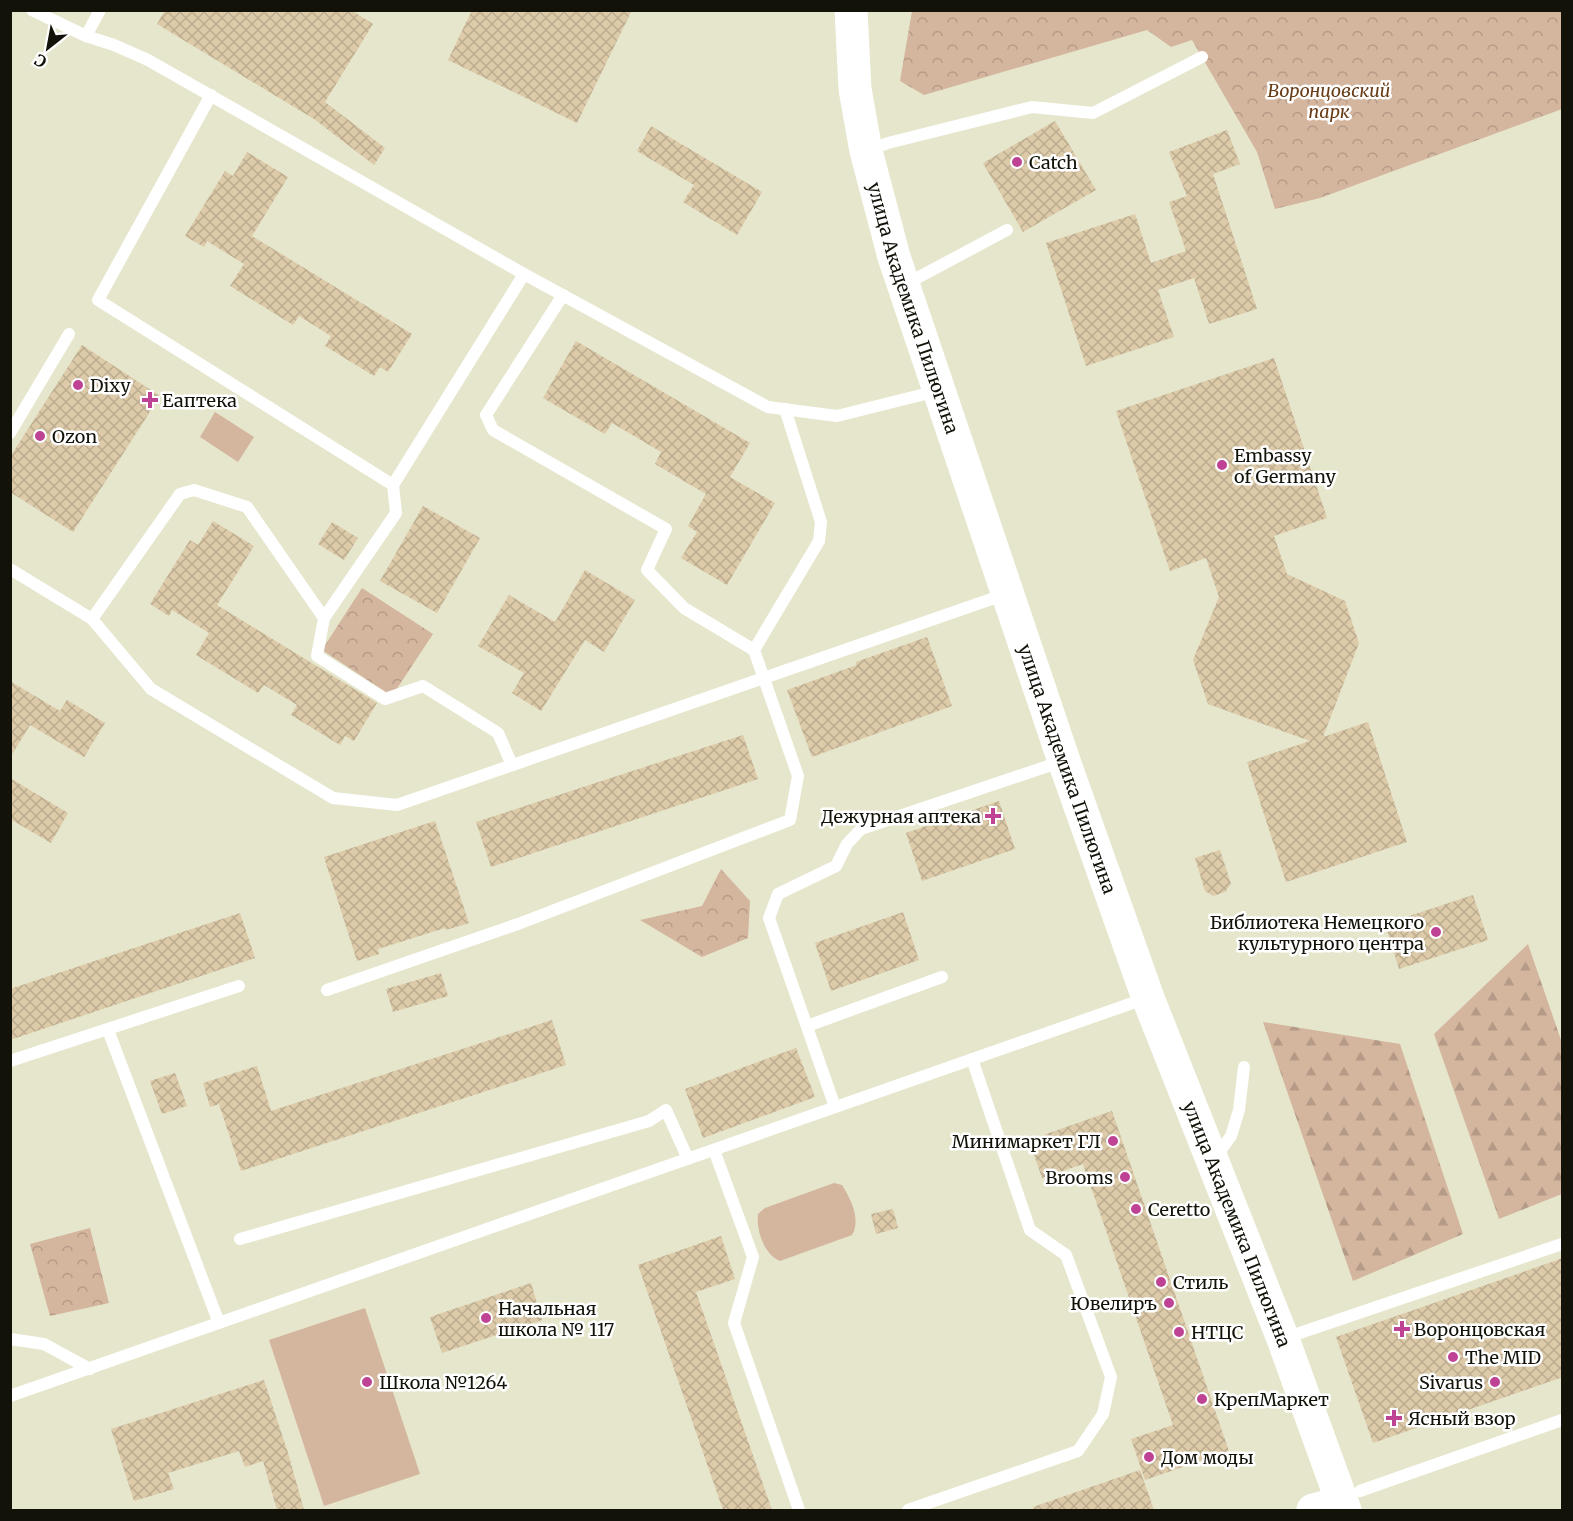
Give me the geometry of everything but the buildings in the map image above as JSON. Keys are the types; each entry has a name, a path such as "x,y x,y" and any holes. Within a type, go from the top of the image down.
{"street":[{"name":"улица Академика Пилюгина","path":"851,10 855,89 866,151 903,286 1064,760 1148,998 1283,1339 1340,1504"}],"lane":[{"path":"32,10 86,36 148,60 524,274 768,407 837,416 938,390"},
{"path":"86,36 99,10"},
{"path":"866,151 888,143 1032,107 1093,113 1202,57"},
{"path":"211,95 98,300 393,485"},
{"path":"903,286 1007,230"},
{"path":"512,765 498,733 423,686 385,699 317,656 324,618 396,513 393,485 524,274"},
{"path":"327,990 518,924 790,820 798,776 754,650 684,608 647,570 666,529 493,430 486,415 563,295"},
{"path":"10,434 69,334"},
{"path":"754,650 819,541 821,522 785,409"},
{"path":"92,619 180,494 194,490 248,507 324,618"},
{"path":"10,569 92,619 151,689 333,798 397,805 1007,593"},
{"path":"836,1107 769,918 777,894 836,866 848,844 861,829 1064,760"},
{"path":"807,1026 942,977"},
{"path":"10,1060 239,986"},
{"path":"10,1396 1148,998"},
{"path":"108,1030 219,1323"},
{"path":"908,1510 1078,1451 1102,1414 1111,1377 1066,1255 1030,1230 972,1059"},
{"path":"1213,1161 1231,1136 1239,1110 1244,1067"},
{"path":"240,1239 649,1121 666,1110 688,1159"},
{"path":"714,1150 753,1257 734,1323 799,1510"},
{"path":"1283,1339 1563,1244"},
{"path":"10,1340 44,1344 90,1368"},
{"path":"1340,1504 1563,1420"}],"green space":[{"name":"Воронцовский парк","path":"912,11 1562,11 1562,109 1320,198 1275,209 1257,152 1192,40 1171,47 1147,30 924,95 900,81"},
{"path":"215,412 254,437 238,462 200,437"},
{"path":"362,588 433,634 392,696 322,650"},
{"path":"721,869 750,901 748,938 702,957 640,920 702,906"},
{"path":"1528,944 1562,1043 1562,1194 1499,1219 1434,1034"},
{"path":"1263,1022 1400,1044 1463,1234 1353,1281"},
{"path":"834,1183 842,1185 849,1197 855,1216 855,1229 852,1235 780,1261 774,1258 762,1241 758,1228 758,1214 765,1208"},
{"path":"90,1228 109,1303 50,1316 30,1244"},
{"path":"365,1308 420,1474 324,1506 269,1340"}],"place":[{"name":"Catch","path":"1017,162"},
{"name":"Dixy","path":"78,385"},
{"name":"Еаптека","path":"150,400"},
{"name":"Ozon","path":"40,436"},
{"name":"Embassy of Germany","path":"1222,465"},
{"name":"Дежурная аптека","path":"993,816"},
{"name":"Библиотека Немецкого культурного центра","path":"1436,932"},
{"name":"Минимаркет ГЛ","path":"1113,1141"},
{"name":"Brooms","path":"1125,1177"},
{"name":"Ceretto","path":"1136,1209"},
{"name":"Стиль","path":"1161,1282"},
{"name":"Ювелиръ","path":"1169,1303"},
{"name":"Начальная школа № 117","path":"486,1318"},
{"name":"Воронцовская","path":"1402,1329"},
{"name":"НТЦС","path":"1179,1332"},
{"name":"The MID","path":"1453,1357"},
{"name":"Школа №1264","path":"367,1382"},
{"name":"Sivarus","path":"1495,1382"},
{"name":"КрепМаркет","path":"1202,1399"},
{"name":"Ясный взор","path":"1394,1418"},
{"name":"Дом моды","path":"1149,1457"}]}
